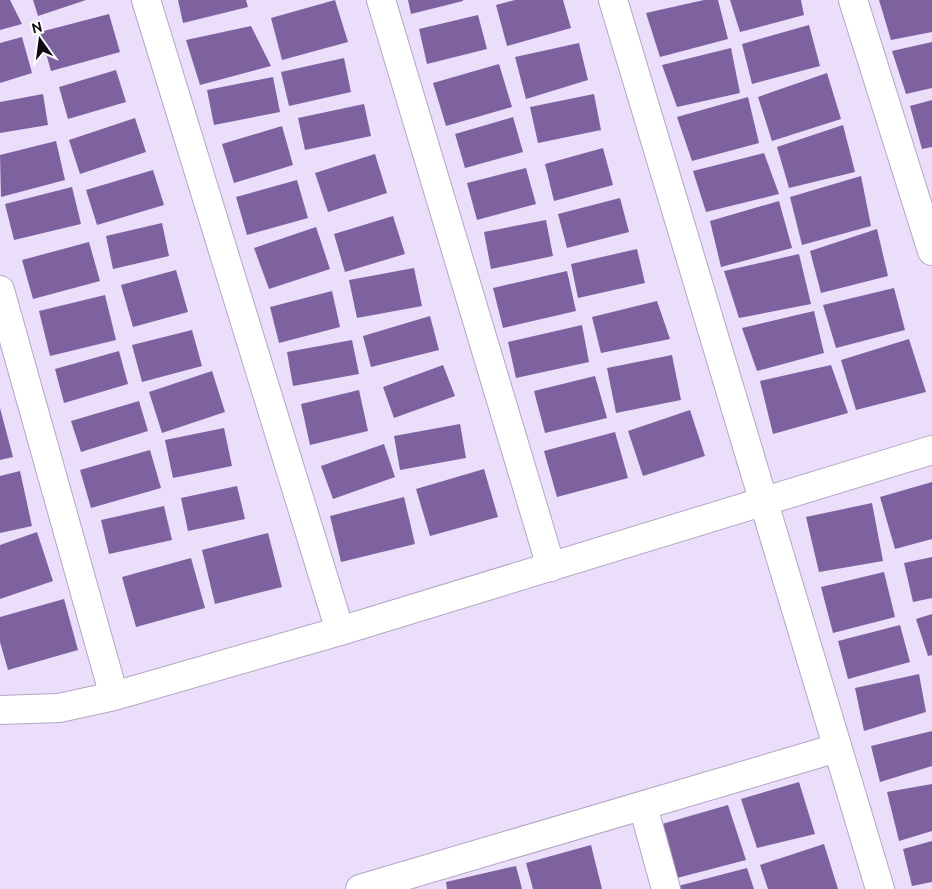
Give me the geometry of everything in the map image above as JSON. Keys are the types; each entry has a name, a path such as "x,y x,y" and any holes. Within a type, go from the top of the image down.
{"street":[{"path":"146,0 340,631"},
{"path":"382,0 551,567"},
{"path":"613,0 880,889"},
{"path":"853,0 932,251"},
{"path":"0,290 114,696"},
{"path":"0,710 59,708 114,696 340,631 932,450"},
{"path":"360,889 431,879 643,806 837,748"},
{"path":"643,806 666,889"}],"building":[{"path":"0,0 10,0 22,24 0,30"},
{"path":"33,0 86,0 38,16"},
{"path":"178,0 246,0 248,7 183,23"},
{"path":"335,0 348,42 282,60 271,18"},
{"path":"408,0 463,0 463,1 411,14"},
{"path":"515,0 563,0 571,28 507,46 496,5"},
{"path":"704,0 718,0 728,39 660,57 646,13"},
{"path":"730,0 801,0 804,15 740,32"},
{"path":"879,0 932,0 932,32 891,40"},
{"path":"109,14 120,52 51,71 40,32"},
{"path":"478,15 487,49 427,64 419,29"},
{"path":"809,25 820,66 752,84 742,44"},
{"path":"251,26 271,66 200,85 186,40"},
{"path":"22,37 32,73 0,83 0,43"},
{"path":"932,42 932,88 906,94 892,51"},
{"path":"579,43 588,80 526,99 515,57"},
{"path":"731,48 740,93 677,107 662,65"},
{"path":"344,58 351,92 289,106 281,72"},
{"path":"499,64 512,107 446,126 433,83"},
{"path":"116,70 126,102 68,119 59,87"},
{"path":"827,73 841,119 772,141 758,97"},
{"path":"273,77 280,112 214,125 207,90"},
{"path":"43,94 48,125 0,133 0,102"},
{"path":"594,94 601,130 538,143 530,107"},
{"path":"748,97 759,143 692,161 677,117"},
{"path":"932,100 932,147 922,149 910,106"},
{"path":"364,104 371,136 305,150 298,118"},
{"path":"513,117 523,152 465,168 455,134"},
{"path":"135,118 146,152 80,174 69,140"},
{"path":"843,125 855,172 789,188 777,147"},
{"path":"282,126 293,165 234,183 222,144"},
{"path":"56,141 65,180 1,197 0,155"},
{"path":"603,148 613,185 554,201 545,164"},
{"path":"764,153 779,194 706,212 693,171"},
{"path":"375,154 387,193 328,212 315,173"},
{"path":"526,168 536,204 477,220 467,183"},
{"path":"153,170 164,205 97,225 86,190"},
{"path":"861,176 871,226 802,245 790,197"},
{"path":"297,180 308,218 247,235 236,197"},
{"path":"72,187 81,224 14,240 5,204"},
{"path":"620,198 629,232 567,248 558,214"},
{"path":"779,201 792,248 721,267 710,221"},
{"path":"393,216 405,254 345,272 334,234"},
{"path":"546,220 553,256 491,269 484,232"},
{"path":"162,223 169,256 113,269 106,236"},
{"path":"316,227 330,269 269,289 254,248"},
{"path":"877,229 888,276 821,293 810,251"},
{"path":"89,242 100,281 33,299 22,260"},
{"path":"637,249 645,283 578,298 571,264"},
{"path":"799,254 811,304 739,318 724,271"},
{"path":"414,268 422,306 357,318 349,280"},
{"path":"176,270 188,312 133,327 121,285"},
{"path":"567,271 576,311 503,328 493,288"},
{"path":"894,288 905,330 836,348 823,305"},
{"path":"332,291 340,327 279,343 270,307"},
{"path":"105,295 116,340 50,356 39,311"},
{"path":"657,301 670,339 601,353 592,317"},
{"path":"814,311 824,353 757,371 742,328"},
{"path":"430,316 439,350 371,367 363,336"},
{"path":"582,325 589,362 516,378 508,342"},
{"path":"192,330 202,366 142,382 132,345"},
{"path":"909,339 926,392 856,410 841,360"},
{"path":"352,340 359,374 293,386 287,352"},
{"path":"119,351 128,384 64,403 55,369"},
{"path":"672,355 681,400 616,413 607,368"},
{"path":"443,365 455,396 394,418 383,387"},
{"path":"831,365 848,413 773,434 760,381"},
{"path":"212,371 225,412 162,433 149,392"},
{"path":"595,376 607,418 545,433 534,391"},
{"path":"359,390 368,431 310,445 301,404"},
{"path":"139,401 148,431 81,452 71,421"},
{"path":"0,408 13,457 0,460"},
{"path":"690,410 705,456 643,476 628,431"},
{"path":"460,424 466,458 400,470 394,436"},
{"path":"224,428 232,466 173,478 165,440"},
{"path":"615,432 628,478 557,497 544,451"},
{"path":"384,444 395,477 333,499 321,466"},
{"path":"150,450 161,488 91,508 80,470"},
{"path":"484,469 498,517 430,536 416,489"},
{"path":"20,471 32,526 0,533 0,476"},
{"path":"932,482 932,539 895,549 880,497"},
{"path":"237,486 245,519 188,531 181,498"},
{"path":"404,497 415,544 341,562 330,516"},
{"path":"872,503 883,561 819,572 806,517"},
{"path":"164,506 172,540 109,554 101,520"},
{"path":"37,532 53,581 0,599 0,545"},
{"path":"268,533 282,587 215,604 202,550"},
{"path":"932,557 932,598 913,602 904,563"},
{"path":"191,558 205,608 136,627 122,577"},
{"path":"884,572 895,617 833,633 821,587"},
{"path":"64,599 78,650 8,670 0,642 0,617"},
{"path":"932,614 932,655 928,656 916,619"},
{"path":"900,625 910,662 848,679 838,641"},
{"path":"919,674 926,712 864,731 855,688"},
{"path":"932,731 932,766 880,782 871,746"},
{"path":"799,782 815,834 757,848 741,799"},
{"path":"932,784 932,831 899,841 887,792"},
{"path":"728,805 746,860 677,878 662,824"},
{"path":"932,841 932,882 912,886 903,849"},
{"path":"824,844 838,889 768,889 760,865"},
{"path":"591,845 602,889 533,889 526,863"},
{"path":"516,866 522,889 447,889 446,882"},
{"path":"747,868 754,889 679,889 678,886"}]}
